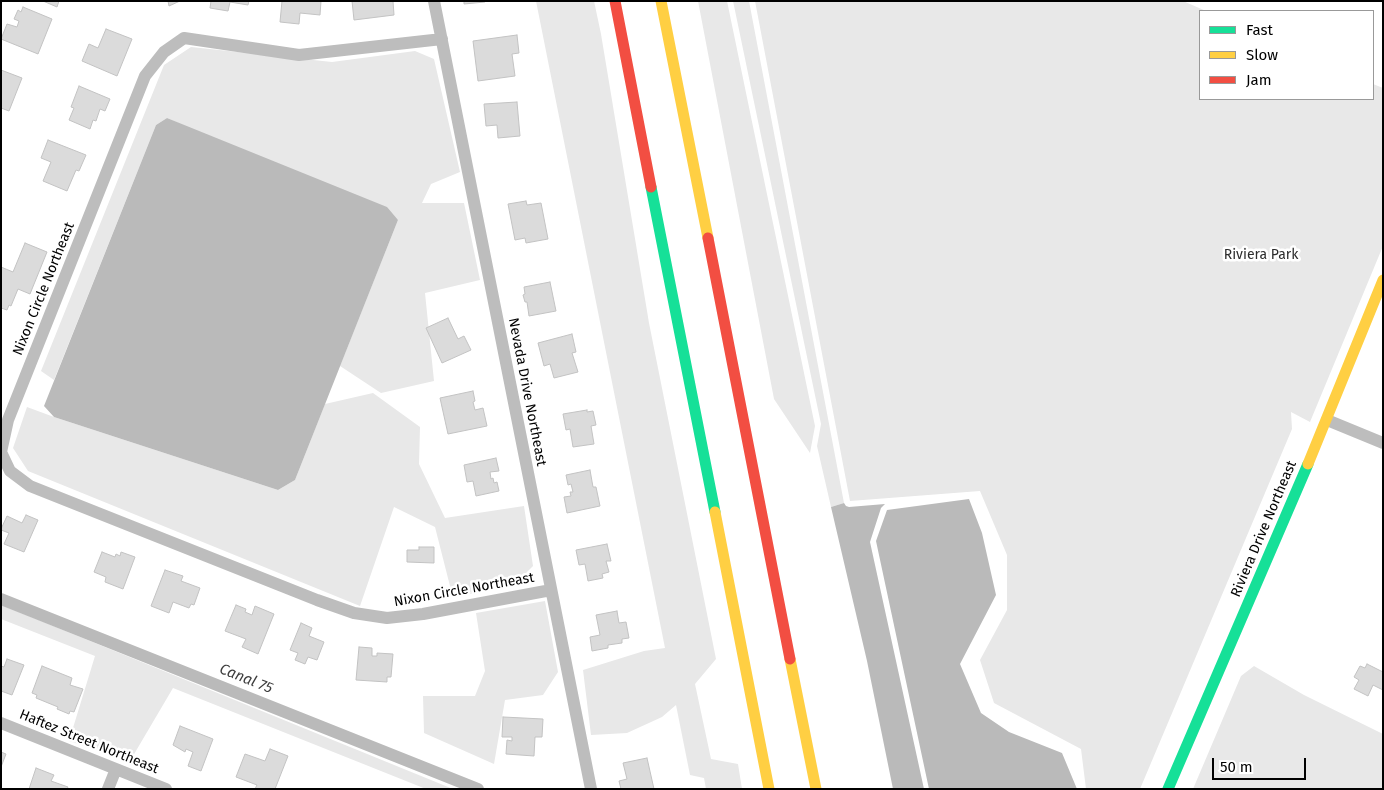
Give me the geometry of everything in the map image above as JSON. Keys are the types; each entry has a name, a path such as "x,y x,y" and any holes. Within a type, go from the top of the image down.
{"main road":[{"path":"615,1 769,789"},
{"path":"661,1 816,789"},
{"name":"Riviera Drive Northeast","path":"1168,789 1327,420 1383,280"}],"street":[{"name":"Nevada Drive Northeast","path":"434,1 591,789"},
{"name":"Nixon Circle Northeast","path":"442,39 299,55 184,38 164,52 144,78 8,420 1,452 10,471 30,486 354,613 387,618 414,615 551,590"},
{"path":"1327,420 1383,443"},
{"name":"Haftez Street Northeast","path":"1,723 166,789"},
{"path":"108,789 116,769"}],"green space":[{"path":"536,1 594,1 649,323 716,659 695,684 711,759 738,764 742,789 706,789 704,778 690,775 676,705 662,717 627,733 591,735 583,670 644,651 665,648"},
{"path":"698,1 727,1 815,426 810,453 774,399"},
{"path":"733,1 749,1 844,503 831,507 817,446 821,424"},
{"name":"Riviera Park","path":"755,1 1183,1 1204,10 1199,10 1199,100 1374,100 1374,84 1383,88 1383,246 1310,422 1291,412 1292,429 1140,789 1086,789 1081,749 994,703 980,660 1007,610 1007,555 980,491 850,501"},
{"path":"191,47 332,62 415,51 434,59 460,172 431,184 422,203 464,203 480,280 425,293 434,381 381,393 340,366 398,220 167,118 156,125 54,380 41,371 164,65"},
{"path":"373,393 420,427 419,464 445,518 524,506 533,566 516,583 465,595 451,590 435,527 394,507 360,606 28,471 13,448 27,407 278,490 295,480 325,404"},
{"path":"545,601 558,672 543,695 505,700 494,764 424,733 423,696 475,696 485,671 476,613"},
{"path":"1,605 453,789 426,789 173,688 130,761 69,741 95,656 1,619"},
{"path":"1254,666 1304,695 1383,734 1383,789 1193,789 1241,676"}],"shaded area":[{"path":"167,118 387,207 398,220 295,480 278,490 54,417 44,406 156,125"},
{"path":"969,499 982,533 996,595 960,664 981,713 1009,732 1062,753 1077,789 929,789 876,541 887,510"},
{"path":"844,503 849,507 885,504 881,508 870,542 924,789 893,789 867,661 831,507"}],"building":[{"path":"43,1 59,1 57,7"},
{"path":"168,1 180,1 169,6"},
{"path":"211,1 249,1 248,5 230,2 228,11 210,8"},
{"path":"282,1 321,1 320,15 300,13 299,24 280,22"},
{"path":"352,1 393,1 394,15 354,20"},
{"path":"464,1 485,1 485,2 464,4"},
{"path":"23,7 52,19 38,54 1,39 7,24 17,27 19,21 14,19 18,10 21,12"},
{"path":"106,29 132,39 117,76 82,61 89,44 98,48"},
{"path":"517,35 519,53 512,54 515,76 478,81 473,41"},
{"path":"1,70 22,78 9,111 1,108"},
{"path":"79,86 110,99 105,111 100,109 96,121 93,120 90,129 69,120 74,108 71,107"},
{"path":"517,102 520,136 498,138 497,125 486,126 484,104"},
{"path":"48,140 86,155 79,171 76,170 67,191 43,181 51,162 41,158"},
{"path":"526,201 527,205 541,203 548,239 526,243 525,238 515,240 508,204"},
{"path":"25,243 47,252 30,294 18,289 11,306 9,305 7,310 1,308 1,267 13,272"},
{"path":"550,282 556,311 529,316 527,302 525,302 523,295 525,294 524,287"},
{"path":"448,318 458,339 464,336 471,350 442,363 426,328"},
{"path":"572,334 576,352 572,353 578,372 554,378 550,364 544,366 538,343"},
{"path":"473,391 475,410 483,408 487,426 448,434 440,398"},
{"path":"587,410 587,412 593,411 596,425 591,426 594,444 573,447 570,429 566,430 563,414"},
{"path":"496,458 499,471 490,472 491,479 493,478 494,483 497,482 499,491 476,496 473,481 467,482 464,465"},
{"path":"590,470 593,487 596,487 600,506 567,513 564,497 571,496 570,492 573,492 571,484 568,485 566,475"},
{"path":"26,515 38,520 24,552 4,544 9,533 1,529 7,516 22,523"},
{"path":"607,544 611,561 606,561 609,572 602,574 603,578 588,581 585,564 579,565 576,550"},
{"path":"419,547 434,547 434,563 407,562 407,550 419,550"},
{"path":"102,552 115,557 116,554 120,556 121,552 135,557 123,589 105,582 106,577 94,572"},
{"path":"165,570 183,576 181,581 200,588 194,605 191,604 189,608 173,602 169,613 151,606"},
{"path":"236,605 246,609 245,612 252,615 255,606 274,614 258,654 242,647 246,639 225,631"},
{"path":"617,611 619,623 626,622 629,638 622,639 622,643 608,645 608,648 592,651 590,637 600,635 596,615"},
{"path":"301,623 312,628 309,636 324,642 317,660 308,657 305,664 295,660 298,653 290,650"},
{"path":"359,647 372,648 372,656 377,656 377,653 393,654 391,677 387,677 387,682 356,680"},
{"path":"7,659 24,665 12,695 1,691 1,666 4,667"},
{"path":"1367,664 1383,672 1383,690 1373,685 1368,696 1354,689 1359,680 1354,677 1360,666 1365,668"},
{"path":"42,666 72,678 70,685 83,689 74,712 70,711 69,714 57,709 58,707 36,698 37,695 32,693"},
{"path":"503,717 543,719 542,737 535,737 534,756 506,754 507,740 512,741 512,737 502,737"},
{"path":"180,726 213,739 201,771 188,766 193,752 186,749 185,752 173,745"},
{"path":"270,749 288,756 275,789 255,789 257,785 236,777 245,754 265,761"},
{"path":"1,752 6,754 1,767"},
{"path":"647,758 654,789 621,789 619,781 627,779 623,763"},
{"path":"36,768 54,775 51,781 68,787 67,789 29,789"}],"waterway":[{"name":"Canal 75","path":"1,599 478,789"}],"traffic: fast":[{"path":"651,187 715,512"},
{"path":"1168,789 1308,464"}],"traffic: slow":[{"path":"661,1 708,238"},
{"path":"1308,464 1383,280"},
{"path":"715,512 769,789"},
{"path":"790,659 816,789"}],"traffic: jam":[{"path":"615,1 651,187"},
{"path":"708,238 790,659"}]}
